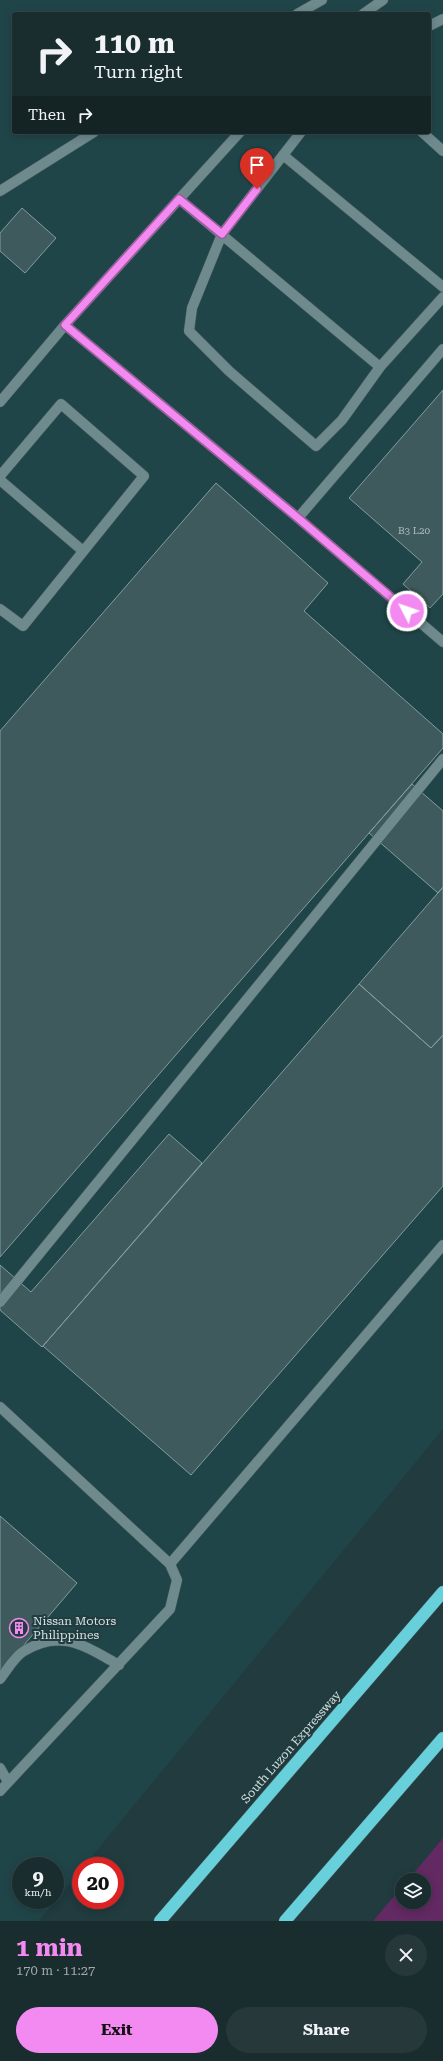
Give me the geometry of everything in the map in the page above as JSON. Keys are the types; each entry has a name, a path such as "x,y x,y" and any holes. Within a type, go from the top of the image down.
{"highway":[{"name":"South Luzon Expressway","path":"160,1921 443,1592"},
{"path":"286,1921 443,1738"}],"street":[{"path":"301,12 322,0"},
{"path":"366,12 383,0"},
{"path":"431,25 443,19"},
{"path":"0,191 91,134"},
{"path":"0,402 65,325 238,134"},
{"path":"299,134 222,234 192,308 189,330 229,372 316,446 342,420 380,367 443,297"},
{"path":"424,134 443,151"},
{"path":"283,155 443,287"},
{"path":"179,199 380,367"},
{"path":"65,325 298,518 443,642"},
{"path":"298,518 443,349"},
{"path":"0,476 61,404 144,476 23,626 0,609"},
{"path":"0,480 84,551"},
{"path":"0,1302 443,758"},
{"path":"170,1564 443,1245"},
{"path":"0,1407 170,1564 177,1580 170,1609 0,1791"},
{"path":"0,1679 23,1651 51,1640 76,1642 119,1665"},
{"path":"0,1768 8,1782"}],"shaded area":[{"name":"Nissan Motors Philippines","path":"0,0 443,0 443,1429 91,1857 72,1857 72,1881 64,1891 64,1857 12,1857 12,1909 49,1909 39,1921 0,1921"},
{"path":"443,1838 443,1921 373,1921 395,1895 395,1909 431,1909 431,1873 414,1873"}],"building":[{"path":"22,208 56,238 25,273 0,251 0,233"},
{"path":"443,390 443,594 430,608 403,584 422,562 349,498"},
{"path":"216,483 328,583 304,611 443,734 443,748 0,1257 0,731"},
{"path":"412,784 443,811 443,887 438,893 369,833"},
{"path":"443,887 443,1035 431,1048 359,984"},
{"path":"359,984 431,1048 443,1035 443,1186 191,1475 43,1346"},
{"path":"169,1134 202,1163 42,1347 0,1310 0,1265 31,1292"},
{"name":"Nissan Motors Philippines","path":"0,1516 77,1583 0,1673"}],"place":[{"name":"Nissan Motors Philippines","path":"19,1628"}],"route":[{"path":"257,189 222,234 179,199 65,325 298,518 407,611"}]}
